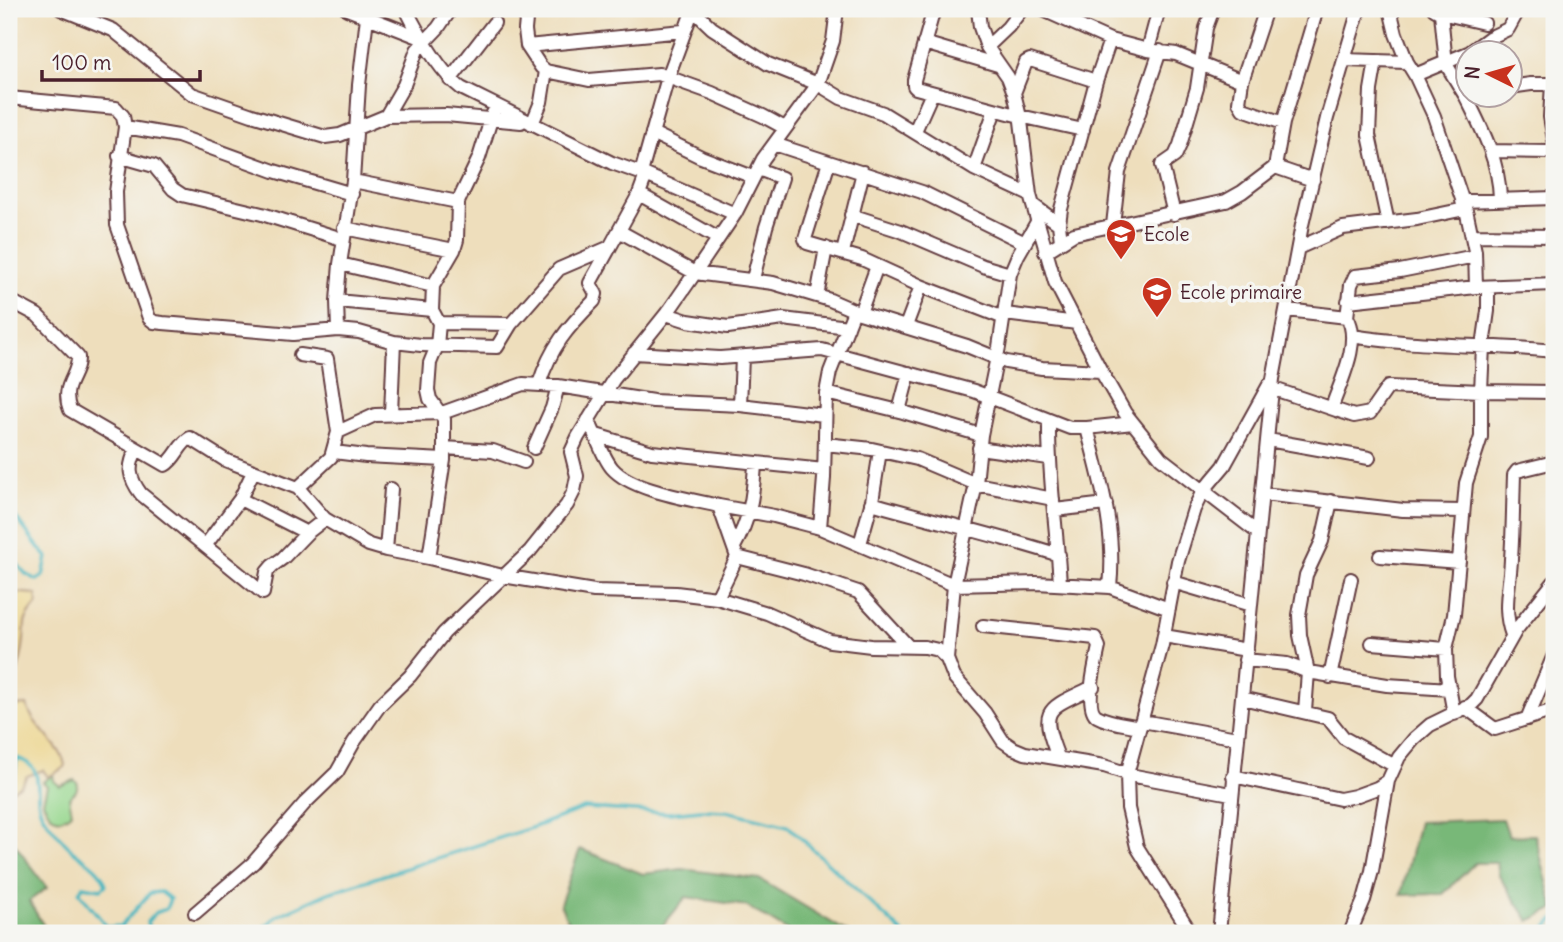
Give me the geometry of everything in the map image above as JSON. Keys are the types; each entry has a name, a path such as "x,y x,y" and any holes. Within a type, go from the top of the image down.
{"street":[{"path":"61,9 113,30 192,94 318,136 340,135 386,116 446,114 530,123"},
{"path":"347,9 423,40"},
{"path":"386,116 404,85 423,40 438,28 451,9"},
{"path":"527,9 527,46 546,71 589,80 659,74 719,96 785,128"},
{"path":"539,384 547,359 565,331 594,301 596,294 590,283 639,194 668,77 693,9 712,28 768,64 818,84 841,98 883,113 974,169 1031,200 1059,224"},
{"path":"195,913 253,863 305,803 337,772 354,741 380,705 410,677 444,633 530,551 567,505 577,476 571,452 588,420 604,393 695,273 735,214 755,173 818,84 833,41 837,9"},
{"path":"933,9 914,86 995,110 1083,130"},
{"path":"978,9 980,27 987,47 1008,77 1014,93 1020,116 1031,200 1055,282 1101,371 1125,413 1161,458 1257,532"},
{"path":"987,47 1022,9"},
{"path":"1041,9 1110,40 1176,54 1242,82"},
{"path":"1114,225 1119,172 1154,51 1159,9"},
{"path":"1174,214 1162,165 1175,156 1180,145 1197,88 1206,28 1213,9"},
{"path":"1266,9 1242,82 1240,102 1243,109 1283,123"},
{"path":"1045,252 1074,234 1226,201 1275,167 1283,123 1317,9"},
{"path":"1219,933 1272,383 1312,180 1359,9"},
{"path":"1390,9 1407,62 1434,116 1464,205 1488,311 1480,391 1481,437 1467,474 1454,615 1446,649 1454,714"},
{"path":"1480,9 1489,38 1507,29 1519,9"},
{"path":"1454,74 1446,64 1437,11 1483,23"},
{"path":"410,12 423,40 450,80 495,106 578,144 612,163 735,214"},
{"path":"338,330 340,264 352,187 367,17"},
{"path":"450,80 494,23"},
{"path":"527,46 683,31"},
{"path":"1060,241 1059,224 1096,81 1110,40"},
{"path":"924,43 998,65"},
{"path":"1014,93 1026,62 1030,60 1096,81"},
{"path":"1344,60 1407,62"},
{"path":"1415,75 1454,60"},
{"path":"1376,61 1368,135 1388,223"},
{"path":"530,123 541,102 546,71"},
{"path":"1524,85 1553,84 1550,117 1554,139"},
{"path":"915,131 932,93"},
{"path":"9,98 116,108 121,112 125,127 119,156 115,208 117,225 151,321 293,334 338,330 359,332 394,342 496,347 511,324 559,269 610,247"},
{"path":"429,558 444,454 444,419 430,399 428,390 430,363 437,346 439,323 432,310 433,286 454,250 458,202 479,158 495,106"},
{"path":"1475,108 1499,177 1500,198"},
{"path":"974,169 995,110"},
{"path":"125,127 178,136 274,171 352,187 458,202"},
{"path":"652,133 701,157 782,178 753,279"},
{"path":"774,144 931,196 1025,243"},
{"path":"1491,151 1550,152 1554,149"},
{"path":"119,156 154,166 173,189 182,195 343,233 454,250"},
{"path":"829,162 805,239 807,243 843,253 1004,316 1077,323"},
{"path":"1275,167 1312,180"},
{"path":"843,253 863,172"},
{"path":"639,194 718,238"},
{"path":"1298,248 1343,228 1388,223 1500,198 1554,198"},
{"path":"851,215 901,231 983,266 1010,274"},
{"path":"947,659 954,585 976,484 980,442 1010,274 1037,222"},
{"path":"619,231 695,273 753,279 817,296 857,312 967,346 1009,363 1042,368 1101,371"},
{"path":"1472,235 1554,236"},
{"path":"817,296 826,248"},
{"path":"1332,407 1352,336 1347,317 1353,280 1359,274 1399,271 1475,256"},
{"path":"340,264 433,286"},
{"path":"820,528 824,415 830,372 877,266"},
{"path":"1348,301 1482,287 1554,284"},
{"path":"906,327 922,286"},
{"path":"9,300 37,315 78,357 77,368 68,385 70,410 165,465 190,438 225,460 298,488 325,519 369,545 386,550 503,576 594,591 676,593 717,598 768,613 830,641 938,650 947,659 954,677 985,713 1003,741 1013,748 1026,753 1104,766 1127,774 1231,794"},
{"path":"337,301 432,310"},
{"path":"1287,310 1347,317"},
{"path":"666,314 688,321 728,327 783,319 848,327"},
{"path":"439,323 511,324"},
{"path":"1352,336 1412,344 1554,352"},
{"path":"391,413 394,342"},
{"path":"635,353 696,358 742,358 815,349 989,396 1070,428 1133,423"},
{"path":"298,488 334,452 338,432 327,359 300,355"},
{"path":"740,405 742,358"},
{"path":"899,411 909,373"},
{"path":"1272,383 1354,416 1370,413 1388,387 1554,392"},
{"path":"1191,933 1137,847 1128,808 1127,774 1164,636 1173,582 1186,535 1203,491 1224,466 1272,383"},
{"path":"338,432 375,415 442,413 523,384 558,386 653,401 740,405 824,415"},
{"path":"534,448 552,408 558,386"},
{"path":"826,393 899,411 980,442 1048,458"},
{"path":"588,420 610,467 628,480 719,506 820,528 954,585 1060,584 1110,587 1169,609"},
{"path":"1049,420 1048,458 1060,584"},
{"path":"1087,428 1106,504 1112,542 1110,587"},
{"path":"596,435 652,452 755,465 824,470"},
{"path":"1268,440 1369,458"},
{"path":"825,443 880,451 928,463 976,484 1054,504 1106,504"},
{"path":"137,449 130,466 135,485 141,494 263,593 267,572 325,519"},
{"path":"334,452 366,456 493,451 524,462"},
{"path":"860,544 871,503 880,451"},
{"path":"1513,635 1507,622 1506,606 1510,583 1514,475 1517,471 1554,462"},
{"path":"717,598 750,512 755,465"},
{"path":"205,546 240,499 254,472"},
{"path":"386,550 391,489"},
{"path":"1263,494 1403,510 1463,511"},
{"path":"240,499 307,533"},
{"path":"1305,711 1308,672 1300,635 1299,615 1306,575 1322,541 1331,501"},
{"path":"871,503 1059,555"},
{"path":"719,506 735,552"},
{"path":"735,552 858,592 908,646"},
{"path":"1380,555 1459,562"},
{"path":"1330,677 1351,579"},
{"path":"1173,582 1251,605"},
{"path":"1350,933 1364,900 1372,871 1388,781 1395,766 1414,739 1430,725 1477,699 1513,635 1554,582"},
{"path":"983,626 1095,638 1099,646 1090,701 1094,715 1237,738"},
{"path":"1164,636 1287,664 1330,677 1387,685 1450,689"},
{"path":"1372,643 1446,649"},
{"path":"1527,719 1554,655"},
{"path":"1058,757 1046,721 1049,714 1062,702 1093,687"},
{"path":"1242,698 1328,718 1344,738 1395,766"},
{"path":"1465,707 1493,729 1554,710"},
{"path":"1233,776 1340,799 1377,788 1388,781"}],"green space":[{"path":"53,775 54,781 60,786 74,780 78,784 76,791 69,798 72,812 59,819 49,812 43,802 47,786 43,782"},
{"path":"1503,819 1509,836 1535,835 1554,909 1529,921 1499,876 1497,863 1475,863 1443,894 1401,895 1419,822"},
{"path":"9,836 47,888 29,901 48,933 9,933"},
{"path":"580,849 643,874 682,869 759,879 849,933 791,933 746,906 686,897 657,933 596,933 568,922 560,904"}],"sand":[{"path":"9,592 36,594 37,604 26,621 21,658 9,691"},
{"path":"9,698 14,706 27,705 35,722 59,752 65,767 48,777 43,770 27,776 21,785 9,792"}],"waterway":[{"path":"9,510 47,557 43,576 37,580 26,574 17,564 9,565"},
{"path":"9,786 17,758 33,769 37,776 38,800 44,817 65,843 104,879 106,885 101,889 83,886 79,892 107,927 121,926 150,893 161,892 170,899 166,909 155,913 147,922 150,933"},
{"path":"257,933 277,916 328,893 534,827 584,808 669,813 727,811 788,826 903,933"},
{"path":"1542,933 1554,919"}],"place":[{"name":"Ecole","path":"1121,261"},
{"name":"Ecole primaire","path":"1157,319"}]}
